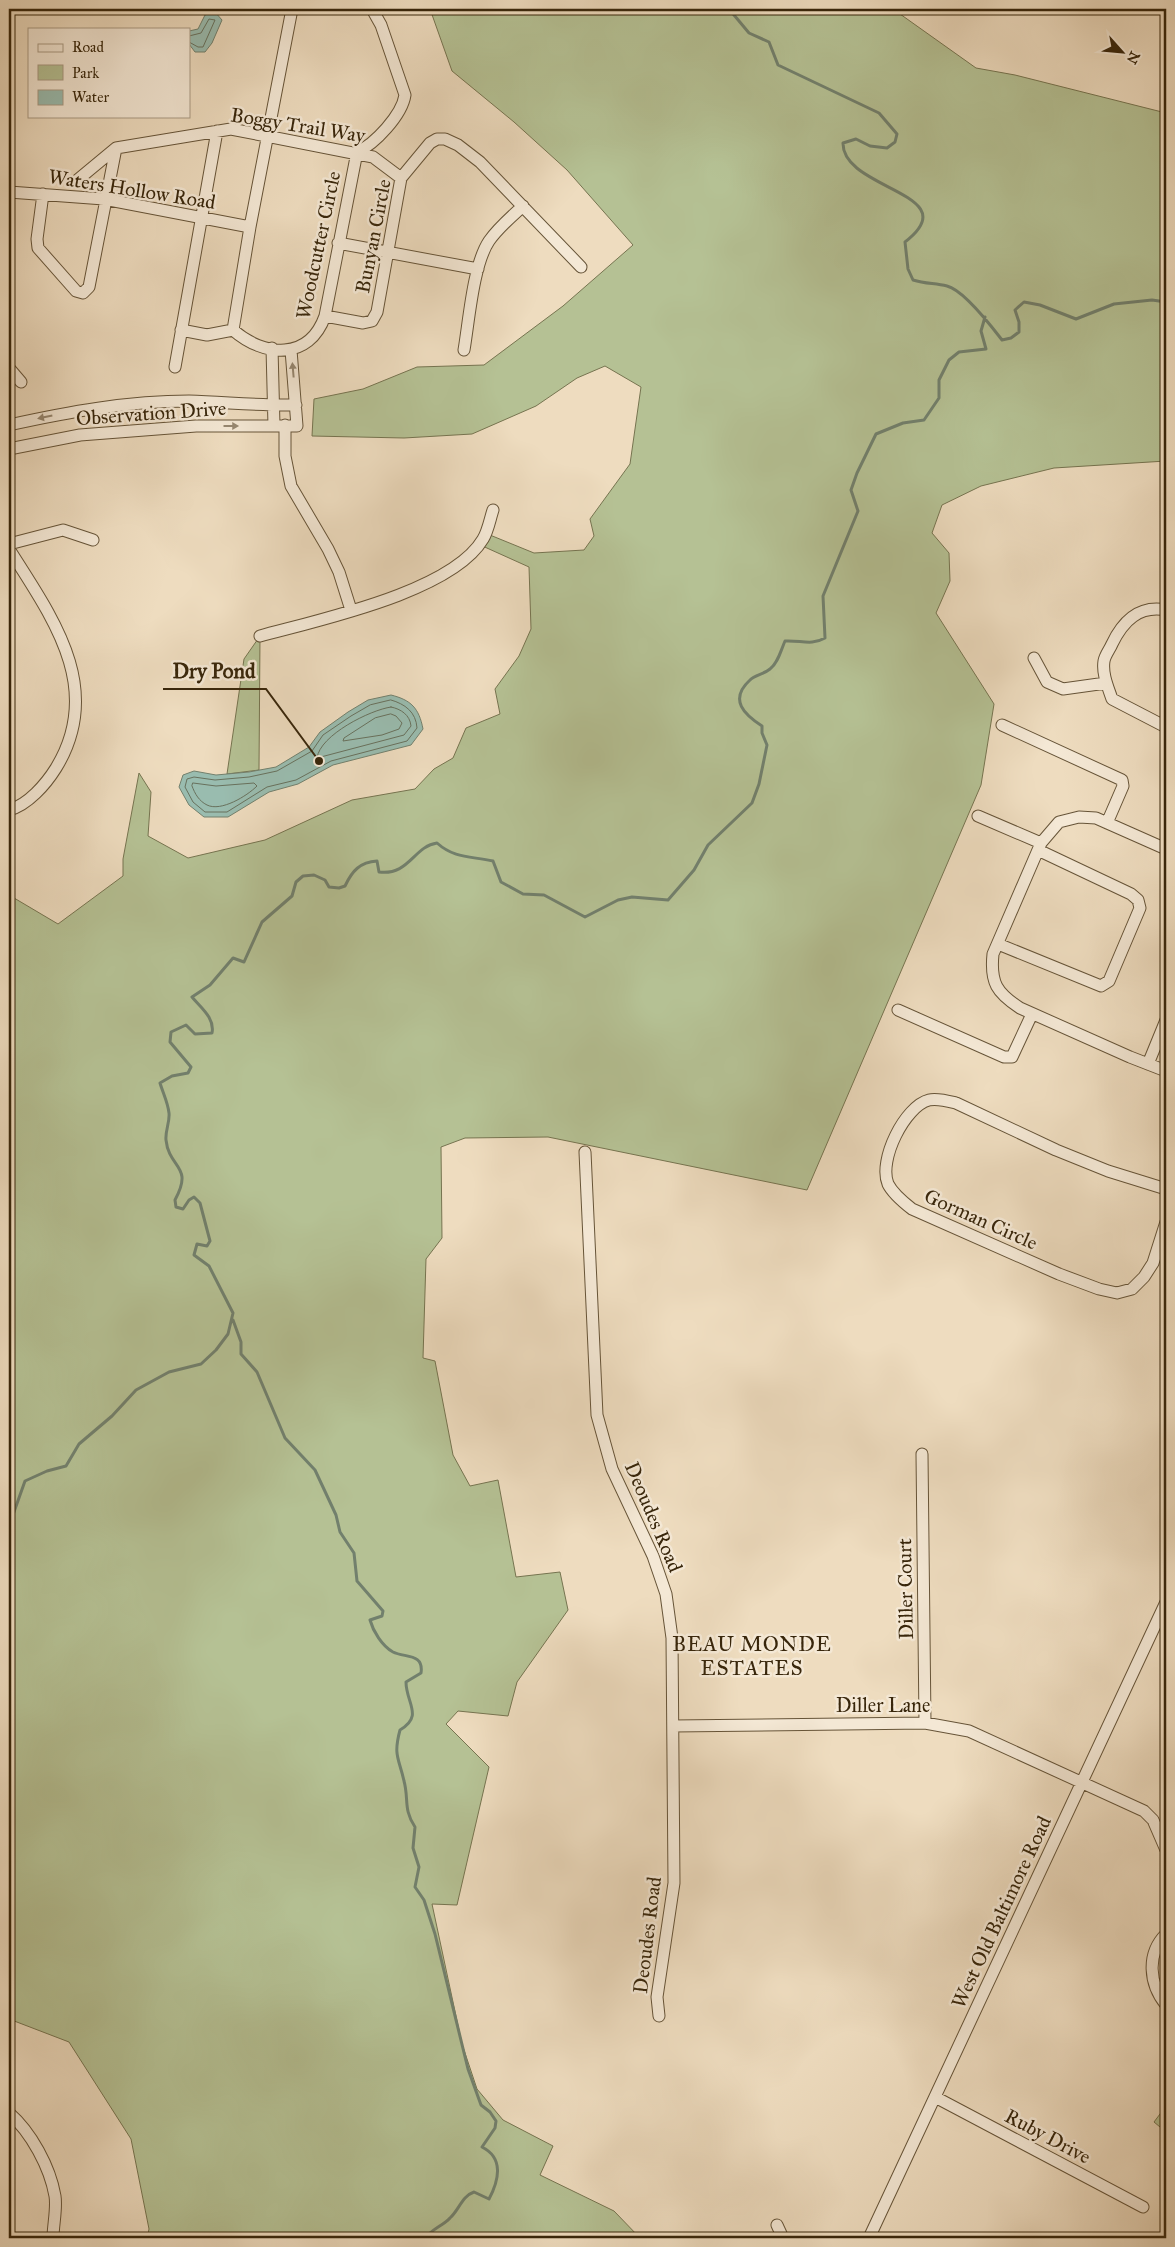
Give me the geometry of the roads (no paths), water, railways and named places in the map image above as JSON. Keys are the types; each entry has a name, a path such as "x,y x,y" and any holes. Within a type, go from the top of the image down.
{"street":[{"path":"233,330 250,227 292,9"},
{"name":"Woodcutter Circle","path":"291,350 302,347 311,341 320,330 325,316 356,152 368,146 399,113 404,105 405,95 381,25 372,9"},
{"name":"Boggy Trail Way","path":"116,148 231,128 372,156 401,178"},
{"path":"175,367 217,131"},
{"name":"Bunyan Circle","path":"325,316 363,323 372,321 377,312 401,178 430,143 437,139 445,139 458,145 480,162 581,267"},
{"path":"75,182 116,148"},
{"path":"43,194 37,239 38,248 76,292 83,293 88,287 104,199 116,148"},
{"name":"Waters Hollow Road","path":"9,192 104,199 250,227"},
{"path":"464,350 478,269 487,243 495,232 523,206"},
{"path":"338,242 478,269"},
{"path":"181,330 207,335 233,330"},
{"path":"233,330 244,339 272,348 291,350 296,405"},
{"path":"272,348 274,405 291,486 328,549 339,572 351,610"},
{"path":"9,368 21,382"},
{"name":"Observation Drive","path":"9,425 81,410 126,405 188,401 296,405 296,426 196,426 80,434 9,449"},
{"path":"260,636 409,592 456,568 483,539 493,510"},
{"path":"9,544 63,530 93,540"},
{"path":"9,549 54,620 66,649 74,678 75,714 67,749 46,785 9,810"},
{"path":"1166,610 1158,609 1137,613 1120,626 1104,661 1106,683 1112,699 1166,727"},
{"path":"1034,658 1047,682 1064,689 1106,683"},
{"path":"1002,725 1122,780 1123,786 1107,823"},
{"path":"978,816 1131,894 1138,900 1140,908 1109,981 1101,986 998,944"},
{"path":"1166,849 1096,818 1079,817 1059,822 1039,846 994,954 992,970 996,986 1004,997 1032,1014 1166,1071"},
{"path":"898,1010 1004,1057 1012,1056 1032,1014"},
{"path":"1148,1064 1166,1020"},
{"name":"Gorman Circle","path":"1166,1189 1108,1171 1056,1150 956,1103 946,1101 930,1100 917,1106 905,1118 886,1164 888,1182 898,1198 912,1209 1059,1274 1108,1291 1117,1292 1132,1289 1144,1278 1153,1263 1166,1222"},
{"name":"Deoudes Road","path":"585,1152 597,1415 612,1469 653,1556 666,1594 672,1638 674,1883 657,1997 658,2016"},
{"name":"Diller Court","path":"922,1454 925,1723"},
{"name":"West Old Baltimore Road","path":"869,2238 1166,1602"},
{"name":"Diller Lane","path":"673,1726 925,1723 969,1731 1144,1811 1153,1820 1166,1850"},
{"path":"1166,1934 1158,1944 1152,1962 1156,1989 1166,2005"},
{"name":"Ruby Drive","path":"935,2098 1143,2207"},
{"path":"9,2113 15,2118 37,2149 49,2175 55,2198 52,2238"},
{"path":"777,2225 782,2238"}],"water":[{"path":"215,12 222,20 212,43 205,52 195,52 190,45 190,31 198,29 205,15"},
{"path":"391,695 409,702 419,716 423,729 411,745 333,765 298,784 269,792 228,817 204,817 189,805 179,787 183,775 194,771 216,775 276,767 309,747 320,732 348,712 368,700"}],"waterway":[{"path":"729,9 749,33 769,42 778,65 879,113 897,134 895,142 887,148 870,146 856,139 843,143 848,159 861,171 913,202 922,212 921,226 905,242 908,269 913,280 954,289 969,301 1002,340 1011,338 1019,332 1019,322 1015,310 1024,302 1040,305 1076,319 1114,304 1152,300 1166,302"},
{"path":"9,1526 25,1481 47,1471 66,1466 79,1444 112,1416 136,1390 169,1372 201,1364 216,1350 228,1334 233,1313 209,1266 194,1255 197,1244 207,1246 210,1241 200,1203 194,1197 189,1200 183,1209 176,1207 175,1200 180,1189 181,1173 171,1157 166,1140 169,1113 160,1083 172,1076 188,1073 191,1067 170,1042 171,1032 186,1025 195,1034 212,1033 209,1018 192,997 210,985 233,958 244,962 262,922 292,896 296,882 303,876 314,875 325,880 329,887 339,888 345,886 361,865 377,861 379,872 397,870 422,849 437,843 450,852 493,861 501,882 523,894 544,895 585,917 618,900 632,897 668,900 694,870 708,845 752,803 759,784 767,745 762,733 762,726 750,717 741,706 740,694 750,680 768,671 773,666 785,641 815,642 825,638 823,596 858,511 851,490 876,434 903,423 924,420 939,398 939,380 949,360 959,352 986,349 981,331 985,317"},
{"path":"233,1320 241,1342 241,1354 257,1372 285,1438 315,1470 336,1515 340,1532 354,1553 357,1581 383,1611 382,1616 370,1620 373,1629 382,1642 393,1652 413,1657 420,1662 421,1673 406,1682 412,1714 411,1720 400,1730 397,1746 397,1757 405,1787 409,1815 415,1827 413,1848 419,1867 415,1887 424,1900 435,1934 468,2069 481,2105 490,2112 496,2121 495,2128 482,2147 494,2157 497,2163 497,2177 489,2199 474,2192 470,2194 450,2218 426,2238"}],"place":[{"name":"Dry Pond","path":"319,761"}],"district":[{"name":"BEAU MONDE ESTATES","path":"752,1656"}]}
